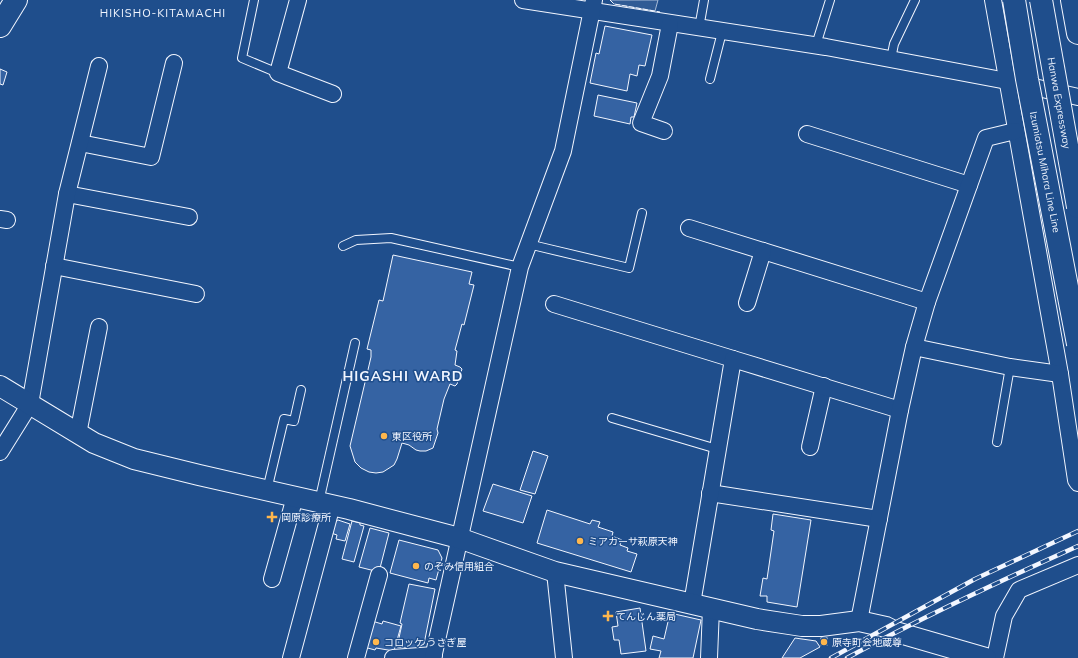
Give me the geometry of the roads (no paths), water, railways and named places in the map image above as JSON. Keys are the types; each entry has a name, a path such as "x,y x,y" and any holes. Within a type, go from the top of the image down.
{"main road":[{"path":"0,26 16,0"},
{"name":"Izumiotsu Mihara Line Line","path":"1014,0 1027,78 1078,344"},
{"name":"Hanwa Expressway","path":"1041,0 1078,207"},
{"path":"1072,0 1078,33"}],"street":[{"path":"298,0 278,73 333,94"},
{"path":"523,0 593,5 670,24 816,45 1007,81 1078,97"},
{"path":"993,0 1015,131 1060,374 1076,480 1078,483"},
{"path":"393,658 434,657 459,538 520,267 562,151 593,5"},
{"path":"664,131 641,123 660,76 670,24"},
{"path":"80,143 150,157 174,63"},
{"path":"0,452 30,404 67,194 99,66"},
{"path":"859,621 900,410 914,347 927,302 986,138 1015,131"},
{"path":"807,134 969,186"},
{"path":"67,194 189,217"},
{"path":"689,228 927,302"},
{"path":"748,302 763,251"},
{"path":"54,266 196,294"},
{"path":"554,304 900,410"},
{"path":"78,434 99,327"},
{"path":"914,347 1010,367 1060,374"},
{"path":"692,604 733,359"},
{"path":"0,386 94,443 134,459 325,503 459,538 555,572 692,604 758,619 802,626 821,626 859,621 886,627 896,632 986,658"},
{"path":"810,446 824,386"},
{"path":"710,493 879,519"},
{"path":"272,579 295,496"},
{"path":"291,658 325,503"},
{"path":"995,658 1004,616 1019,590 1078,565"},
{"path":"555,572 564,658"},
{"path":"356,658 379,575"},
{"path":"710,658 711,608"}],"lane":[{"path":"254,0 242,58 278,73"},
{"path":"699,28 704,0"},
{"path":"816,45 830,0"},
{"path":"891,59 894,44 915,0"},
{"path":"710,79 722,32"},
{"path":"528,244 629,268 642,213"},
{"path":"343,246 356,240 391,238 520,267"},
{"path":"325,503 355,343"},
{"path":"997,442 1010,367"},
{"path":"267,490 284,419 294,421 301,390"},
{"path":"612,418 717,449"}],"railway":[{"path":"831,658 975,579 1078,531"},
{"path":"847,658 904,628 1020,572 1078,546"}],"place":[{"name":"東区役所","path":"384,436"},
{"name":"岡原診療所","path":"272,517"},
{"name":"ミアカーサ萩原天神","path":"580,541"},
{"name":"のぞみ信用組合","path":"416,566"},
{"name":"てんじん薬局","path":"608,616"},
{"name":"コロッケ うさぎ屋","path":"376,642"},
{"name":"原寺町会地蔵尊","path":"824,642"}],"district":[{"name":"HIKISHO-KITAMACHI","path":"163,13"},
{"name":"HIGASHI WARD","path":"403,376"}]}
